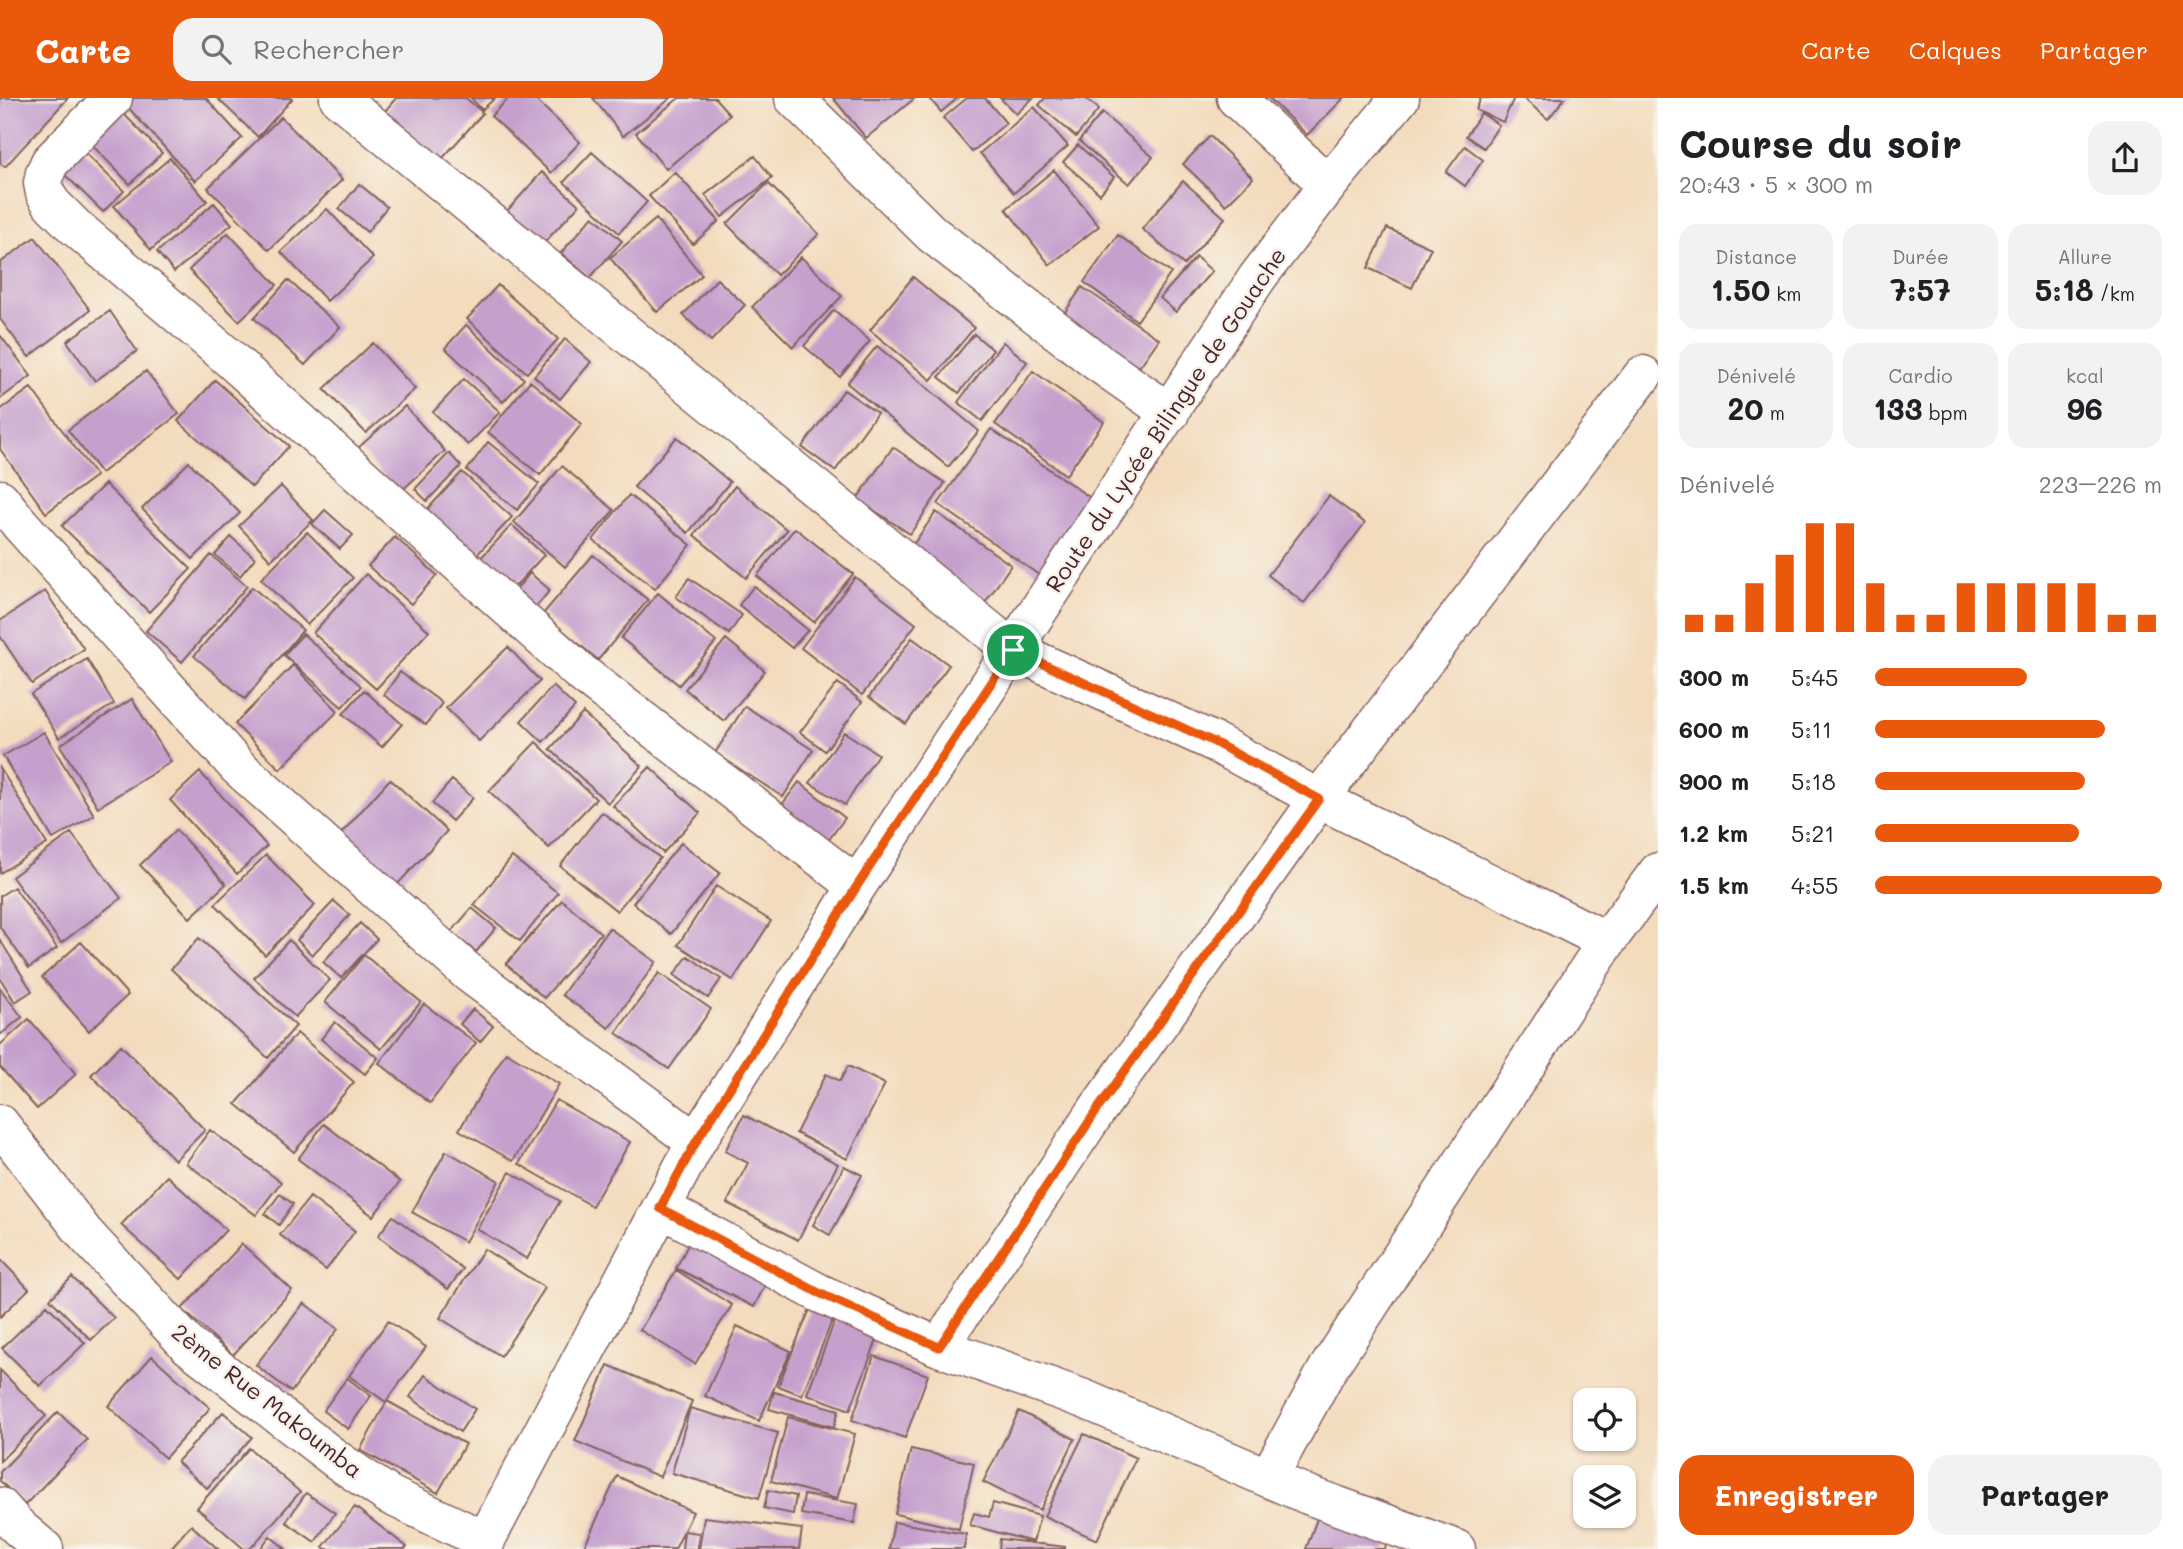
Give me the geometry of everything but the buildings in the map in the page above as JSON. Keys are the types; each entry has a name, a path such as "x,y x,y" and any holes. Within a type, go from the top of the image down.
{"street":[{"path":"113,98 50,162 43,183 45,193 52,204 339,455 580,672 857,886"},
{"path":"339,98 1013,650 1214,742 1319,799 1607,941"},
{"path":"794,98 932,234 1096,361 1170,413"},
{"path":"1236,98 1328,185"},
{"name":"Route du Lycée Bilingue de Gouache","path":"484,1545 696,1142 857,886 1257,278 1399,98"},
{"path":"939,1347 1097,1110 1319,799 1643,375"},
{"path":"0,499 90,604 239,767 470,974 696,1142"},
{"path":"1268,1478 1327,1370 1607,941 1658,872"},
{"name":"2ème Rue Makoumba","path":"0,1124 85,1234 189,1346 337,1460 389,1495 484,1545"},
{"path":"660,1208 819,1293 939,1347 1084,1399 1308,1495 1457,1549"},
{"path":"0,1507 44,1549"}],"route":[{"path":"1013,650 1214,742 1319,799 1097,1110 939,1347 819,1293 660,1208 696,1142 857,886 1013,650"}]}
